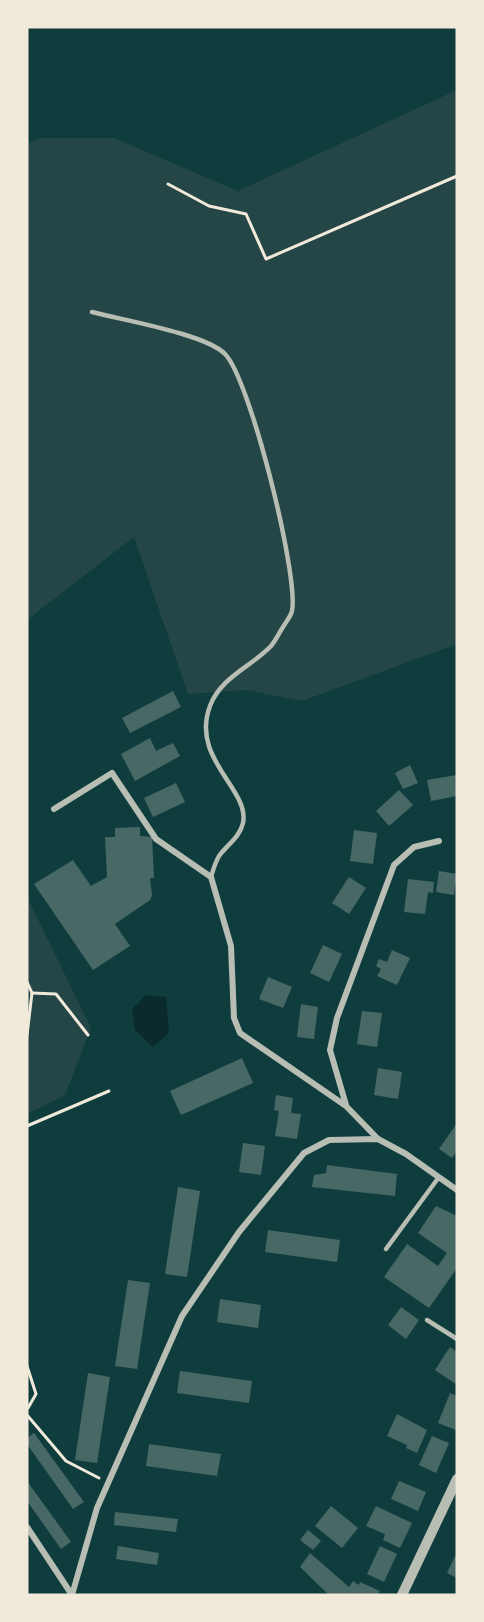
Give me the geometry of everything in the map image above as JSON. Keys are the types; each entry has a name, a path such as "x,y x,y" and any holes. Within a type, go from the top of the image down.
{"street":[{"path":"54,809 112,773 156,839 211,877 231,946 234,1018 240,1033 346,1106 378,1138 406,1154 457,1190"},
{"path":"346,1106 330,1050 337,1018 394,865 414,847 439,841"},
{"path":"72,1595 97,1508 182,1316 239,1232 304,1153 329,1140 378,1138"},
{"path":"402,1595 457,1479"},
{"path":"27,1527 72,1595"}],"lane":[{"path":"92,312 212,344 225,354 237,370 261,442 282,535 292,590 292,613 272,645 221,686 210,705 206,722 208,743 220,774 237,795 243,822 239,834 220,856 211,877"},
{"path":"386,1249 439,1177"},
{"path":"428,1320 457,1339"}],"path":[{"path":"168,184 209,206 246,214 266,260 457,176"},
{"path":"27,982 32,993 27,1035"},
{"path":"32,993 56,994 88,1035"},
{"path":"27,1126 110,1091"},
{"path":"27,1366 36,1394 27,1410 66,1461 108,1482"}],"shaded area":[{"path":"457,90 457,644 302,701 246,690 188,694 134,537 27,620 27,145 38,138 114,138 238,191"},
{"path":"27,897 91,1028 65,1095 27,1114"},
{"path":"146,995 166,997 169,1033 153,1047 135,1030 132,1009"}],"building":[{"path":"173,691 181,707 130,733 122,718"},
{"path":"150,738 156,751 173,743 180,756 135,781 121,754"},
{"path":"410,765 418,783 403,789 395,773"},
{"path":"457,775 457,796 431,801 427,780"},
{"path":"176,783 185,802 153,817 144,798"},
{"path":"399,790 413,805 389,826 376,811"},
{"path":"140,827 140,836 152,837 154,878 150,878 152,895 150,900 115,924 130,946 93,970 34,884 73,860 91,886 107,877 105,837 115,837 115,828"},
{"path":"354,830 377,833 373,864 350,861"},
{"path":"439,871 457,874 454,895 436,892"},
{"path":"349,877 366,888 349,914 332,903"},
{"path":"408,879 434,882 433,893 428,892 425,914 404,912"},
{"path":"323,945 342,954 329,982 310,973"},
{"path":"392,950 410,958 397,985 377,976 381,969 376,966 379,959 387,962"},
{"path":"268,977 292,987 283,1008 259,999"},
{"path":"301,1004 318,1007 314,1039 297,1037"},
{"path":"362,1011 382,1013 377,1047 357,1044"},
{"path":"242,1058 253,1083 181,1115 170,1091"},
{"path":"378,1068 402,1072 398,1099 374,1095"},
{"path":"276,1095 293,1098 291,1113 301,1114 297,1139 275,1136 279,1111 274,1110"},
{"path":"457,1123 457,1151 452,1158 439,1149"},
{"path":"243,1143 265,1146 261,1175 239,1172"},
{"path":"327,1165 397,1174 395,1196 312,1187 314,1175 326,1173"},
{"path":"178,1187 200,1191 187,1277 165,1274"},
{"path":"436,1206 457,1216 457,1268 429,1308 384,1277 407,1244 438,1266 447,1253 418,1233"},
{"path":"268,1230 340,1240 337,1262 265,1252"},
{"path":"128,1280 150,1283 137,1369 115,1366"},
{"path":"220,1299 261,1305 258,1328 217,1322"},
{"path":"401,1307 419,1320 406,1339 388,1325"},
{"path":"450,1347 457,1352 457,1385 435,1370"},
{"path":"180,1371 252,1381 249,1403 177,1393"},
{"path":"88,1373 110,1377 97,1463 75,1460"},
{"path":"450,1393 457,1396 456,1430 438,1423"},
{"path":"397,1414 427,1430 417,1453 406,1448 407,1445 387,1436"},
{"path":"34,1433 84,1502 73,1509 27,1444 27,1438"},
{"path":"432,1436 449,1443 436,1473 419,1465"},
{"path":"149,1444 221,1454 217,1476 146,1466"},
{"path":"27,1481 71,1542 61,1549 27,1501"},
{"path":"399,1481 426,1492 418,1511 391,1499"},
{"path":"331,1506 358,1528 342,1548 315,1526"},
{"path":"376,1506 412,1523 400,1548 383,1540 385,1534 366,1526"},
{"path":"115,1512 178,1519 176,1532 114,1525"},
{"path":"308,1530 321,1541 313,1550 300,1540"},
{"path":"118,1546 159,1553 157,1565 116,1559"},
{"path":"380,1546 397,1554 384,1582 367,1574"},
{"path":"457,1552 457,1578 447,1573"},
{"path":"310,1553 349,1587 353,1581 359,1585 360,1582 380,1591 378,1595 329,1595 300,1567"}]}
